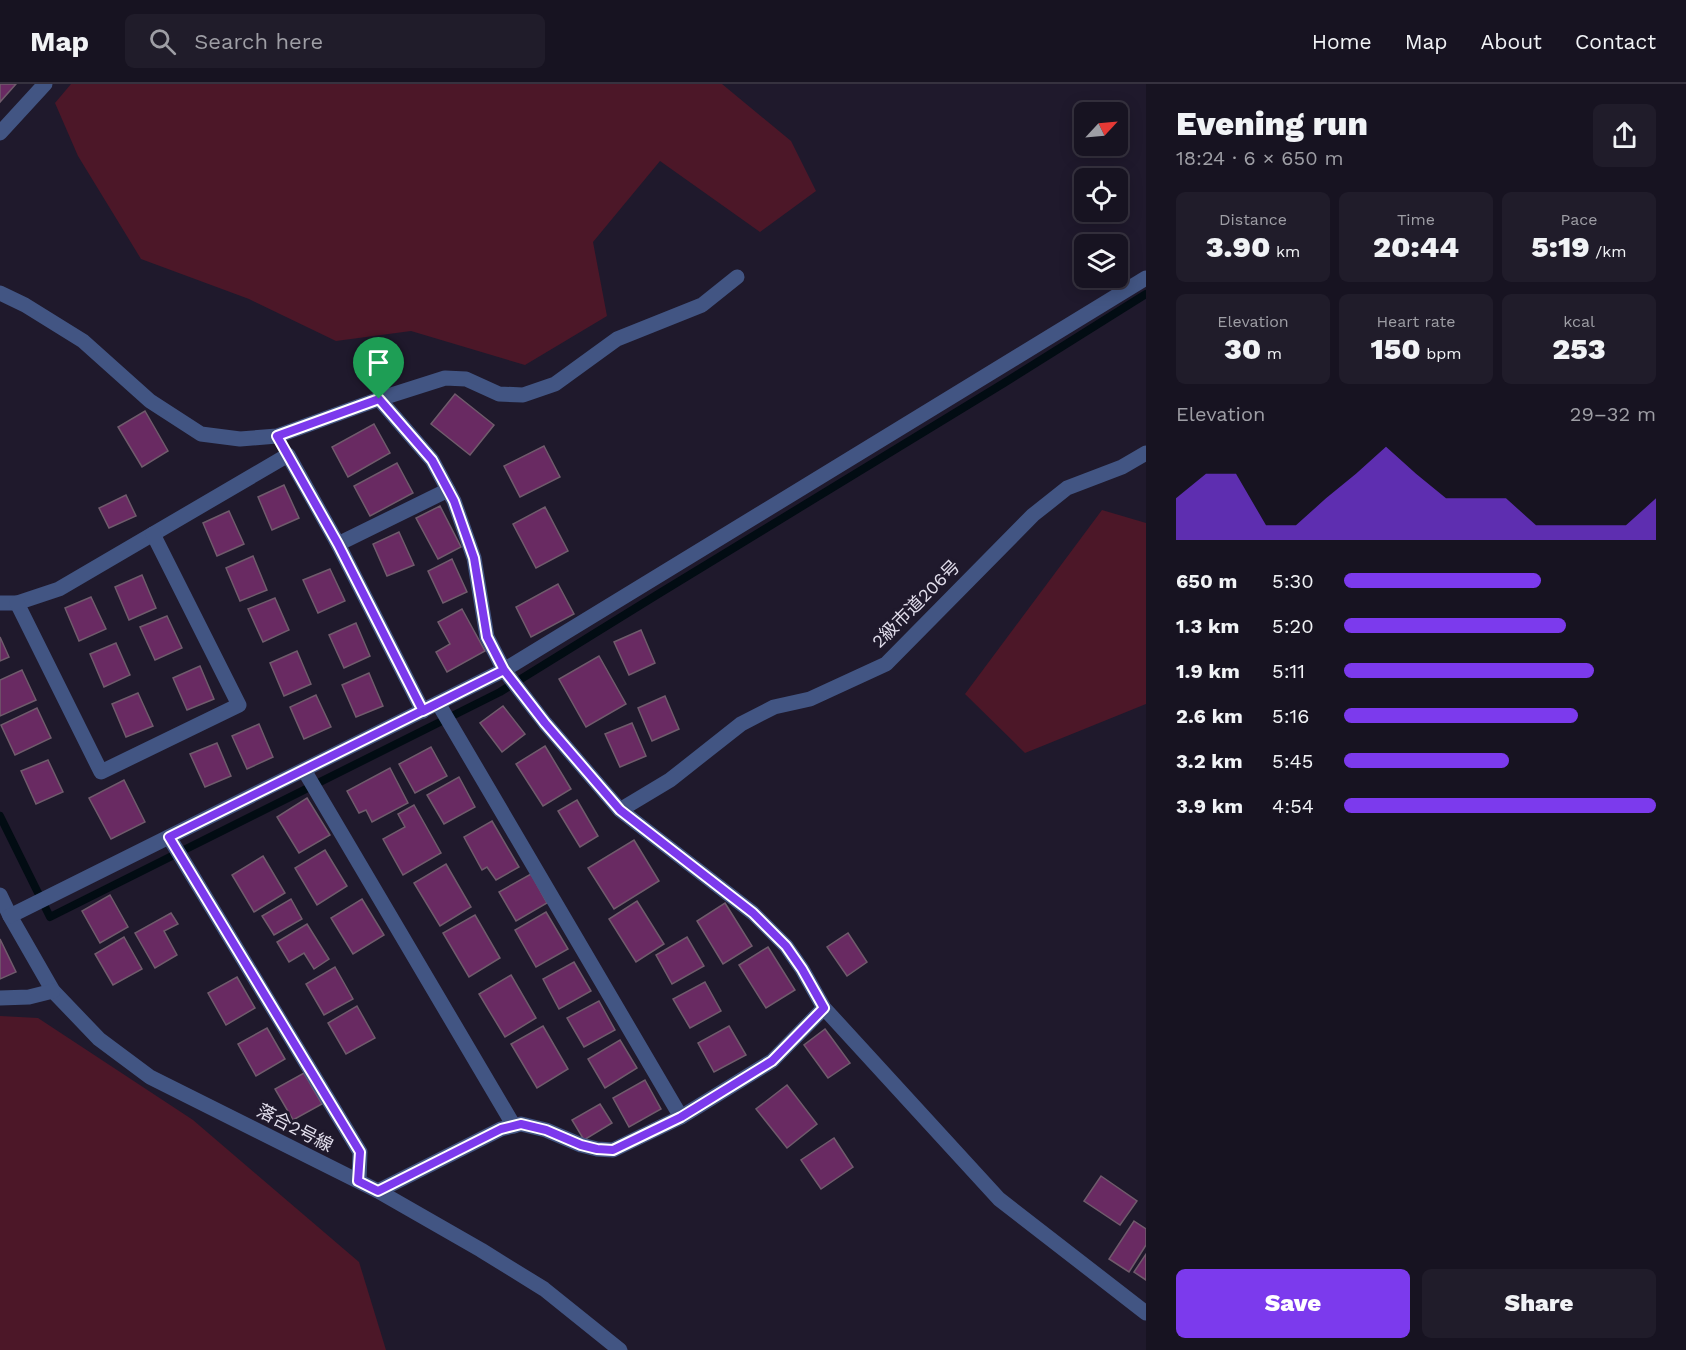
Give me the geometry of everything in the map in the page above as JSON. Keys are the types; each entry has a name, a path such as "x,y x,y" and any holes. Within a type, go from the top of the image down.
{"street":[{"path":"0,133 45,84"},
{"path":"0,293 25,305 83,341 150,401 201,434 240,439 277,436 444,378 466,379 499,394 523,395 555,384 617,339 702,305 737,277"},
{"path":"10,916 504,670 1146,278"},
{"path":"379,399 432,460 454,501 474,558 487,637 504,670 545,723 620,810 753,913 786,946 824,1008 999,1199 1146,1313"},
{"path":"277,436 338,544 423,711"},
{"name":"2級市道206号","path":"620,810 670,780 741,724 774,707 810,699 886,664 1034,514 1067,488 1122,467 1146,453"},
{"path":"0,603 17,603 59,589 288,455"},
{"path":"338,544 448,490"},
{"path":"17,603 101,772 239,705 153,534"},
{"path":"438,703 681,1117"},
{"path":"304,770 514,1126"},
{"path":"169,837 360,1152 358,1181"},
{"name":"落合2号線","path":"0,895 52,991 99,1039 150,1077 378,1191 481,1250 544,1289 620,1350"},
{"path":"0,998 29,997 52,991"},
{"path":"378,1191 501,1129 521,1124 546,1130 581,1145 613,1150 681,1117 772,1061 824,1008"}],"shaded area":[{"path":"71,84 722,84 791,141 816,191 760,232 660,161 593,242 607,316 525,365 411,331 336,341 249,299 141,259 78,156 55,103"},
{"path":"1102,510 1146,523 1146,704 1025,753 965,694"},
{"path":"0,1016 38,1018 193,1120 359,1262 386,1350 0,1350"}],"building":[{"path":"0,84 16,84 0,102"},
{"path":"455,394 494,425 470,455 431,424"},
{"path":"145,411 168,451 142,467 118,427"},
{"path":"374,424 390,453 348,477 332,447"},
{"path":"544,446 560,477 520,497 504,466"},
{"path":"397,463 413,493 370,516 354,486"},
{"path":"284,485 299,518 272,530 258,497"},
{"path":"126,495 136,516 109,528 99,508"},
{"path":"440,506 461,547 438,559 416,518"},
{"path":"545,507 568,551 536,568 513,524"},
{"path":"229,511 244,544 217,556 203,523"},
{"path":"399,532 414,565 387,576 373,544"},
{"path":"253,556 267,590 240,601 226,568"},
{"path":"452,559 467,592 443,603 428,571"},
{"path":"330,569 345,601 318,613 303,580"},
{"path":"142,575 156,608 129,620 115,587"},
{"path":"558,584 574,614 531,637 516,607"},
{"path":"91,597 106,629 79,641 65,608"},
{"path":"275,598 289,630 263,642 248,609"},
{"path":"462,609 485,651 447,672 436,652 450,644 438,622"},
{"path":"167,616 182,648 155,660 140,627"},
{"path":"356,623 370,656 344,668 329,635"},
{"path":"641,630 655,663 629,675 614,642"},
{"path":"0,637 9,657 0,661"},
{"path":"116,643 130,675 104,687 90,654"},
{"path":"297,651 311,684 284,696 270,663"},
{"path":"599,656 626,704 586,727 559,679"},
{"path":"200,666 214,699 187,710 173,678"},
{"path":"22,670 36,700 0,716 0,680"},
{"path":"369,673 383,706 356,717 342,685"},
{"path":"138,693 153,726 126,737 112,704"},
{"path":"316,695 331,727 304,739 290,707"},
{"path":"665,696 679,729 652,741 638,708"},
{"path":"503,706 525,734 502,752 480,723"},
{"path":"37,708 51,738 15,755 1,725"},
{"path":"632,723 646,756 620,767 605,734"},
{"path":"259,724 273,757 247,769 232,736"},
{"path":"217,743 231,776 205,787 190,754"},
{"path":"545,746 571,789 543,806 516,764"},
{"path":"431,747 447,776 415,793 399,764"},
{"path":"48,760 63,792 36,804 21,771"},
{"path":"390,768 408,803 372,822 366,810 359,813 347,791"},
{"path":"459,777 475,807 444,824 427,795"},
{"path":"124,780 145,822 111,839 89,798"},
{"path":"307,798 330,835 299,853 277,817"},
{"path":"577,800 598,836 580,847 558,811"},
{"path":"414,805 441,853 403,875 383,839 405,827 398,814"},
{"path":"492,821 519,867 496,880 487,867 482,870 464,837"},
{"path":"634,840 659,881 614,909 588,868"},
{"path":"325,850 347,886 317,905 295,868"},
{"path":"263,856 285,893 254,912 232,875"},
{"path":"446,864 471,907 440,926 414,883"},
{"path":"531,874 547,903 516,921 499,892"},
{"path":"110,895 128,927 100,943 82,911"},
{"path":"291,899 302,919 274,935 262,916"},
{"path":"362,899 384,935 353,954 331,918"},
{"path":"637,901 664,944 636,962 609,919"},
{"path":"725,903 752,946 723,964 697,921"},
{"path":"546,912 568,949 536,967 515,930"},
{"path":"171,913 178,924 164,931 177,955 155,968 135,933"},
{"path":"475,915 500,958 469,977 443,933"},
{"path":"307,924 329,959 314,969 304,953 289,962 277,942"},
{"path":"848,933 867,962 847,976 827,947"},
{"path":"124,937 142,969 113,985 95,954"},
{"path":"687,937 704,966 672,984 656,955"},
{"path":"0,939 16,972 0,979"},
{"path":"768,947 795,990 766,1008 739,965"},
{"path":"574,962 591,991 559,1009 543,979"},
{"path":"335,967 353,999 324,1015 306,984"},
{"path":"511,975 536,1018 505,1037 479,994"},
{"path":"237,977 255,1008 226,1025 208,993"},
{"path":"705,982 721,1011 690,1028 673,999"},
{"path":"599,1001 615,1030 584,1047 567,1018"},
{"path":"357,1006 375,1038 346,1054 328,1023"},
{"path":"543,1026 568,1069 537,1088 511,1044"},
{"path":"729,1026 746,1055 714,1072 698,1043"},
{"path":"267,1028 285,1059 256,1076 238,1044"},
{"path":"825,1029 850,1063 828,1078 804,1045"},
{"path":"620,1040 637,1068 605,1088 588,1059"},
{"path":"304,1073 322,1104 293,1120 275,1089"},
{"path":"645,1080 661,1109 629,1127 613,1098"},
{"path":"787,1085 817,1124 787,1148 756,1109"},
{"path":"600,1104 612,1123 584,1140 572,1120"},
{"path":"834,1138 853,1167 821,1189 801,1160"},
{"path":"1101,1176 1137,1201 1120,1225 1084,1201"},
{"path":"1134,1221 1146,1229 1146,1245 1129,1272 1109,1259"},
{"path":"1146,1254 1146,1280 1134,1272"}],"waterway":[{"path":"0,816 50,917 500,692 1146,294"}],"route":[{"path":"379,399 277,436 338,544 423,711 504,670 545,723 620,810 753,913 786,946 824,1008 772,1061 681,1117 613,1150 581,1145 546,1130 521,1124 501,1129 378,1191 358,1181 360,1152 169,837 304,770 504,670 487,637 474,558 454,501 432,460 379,399"}]}
